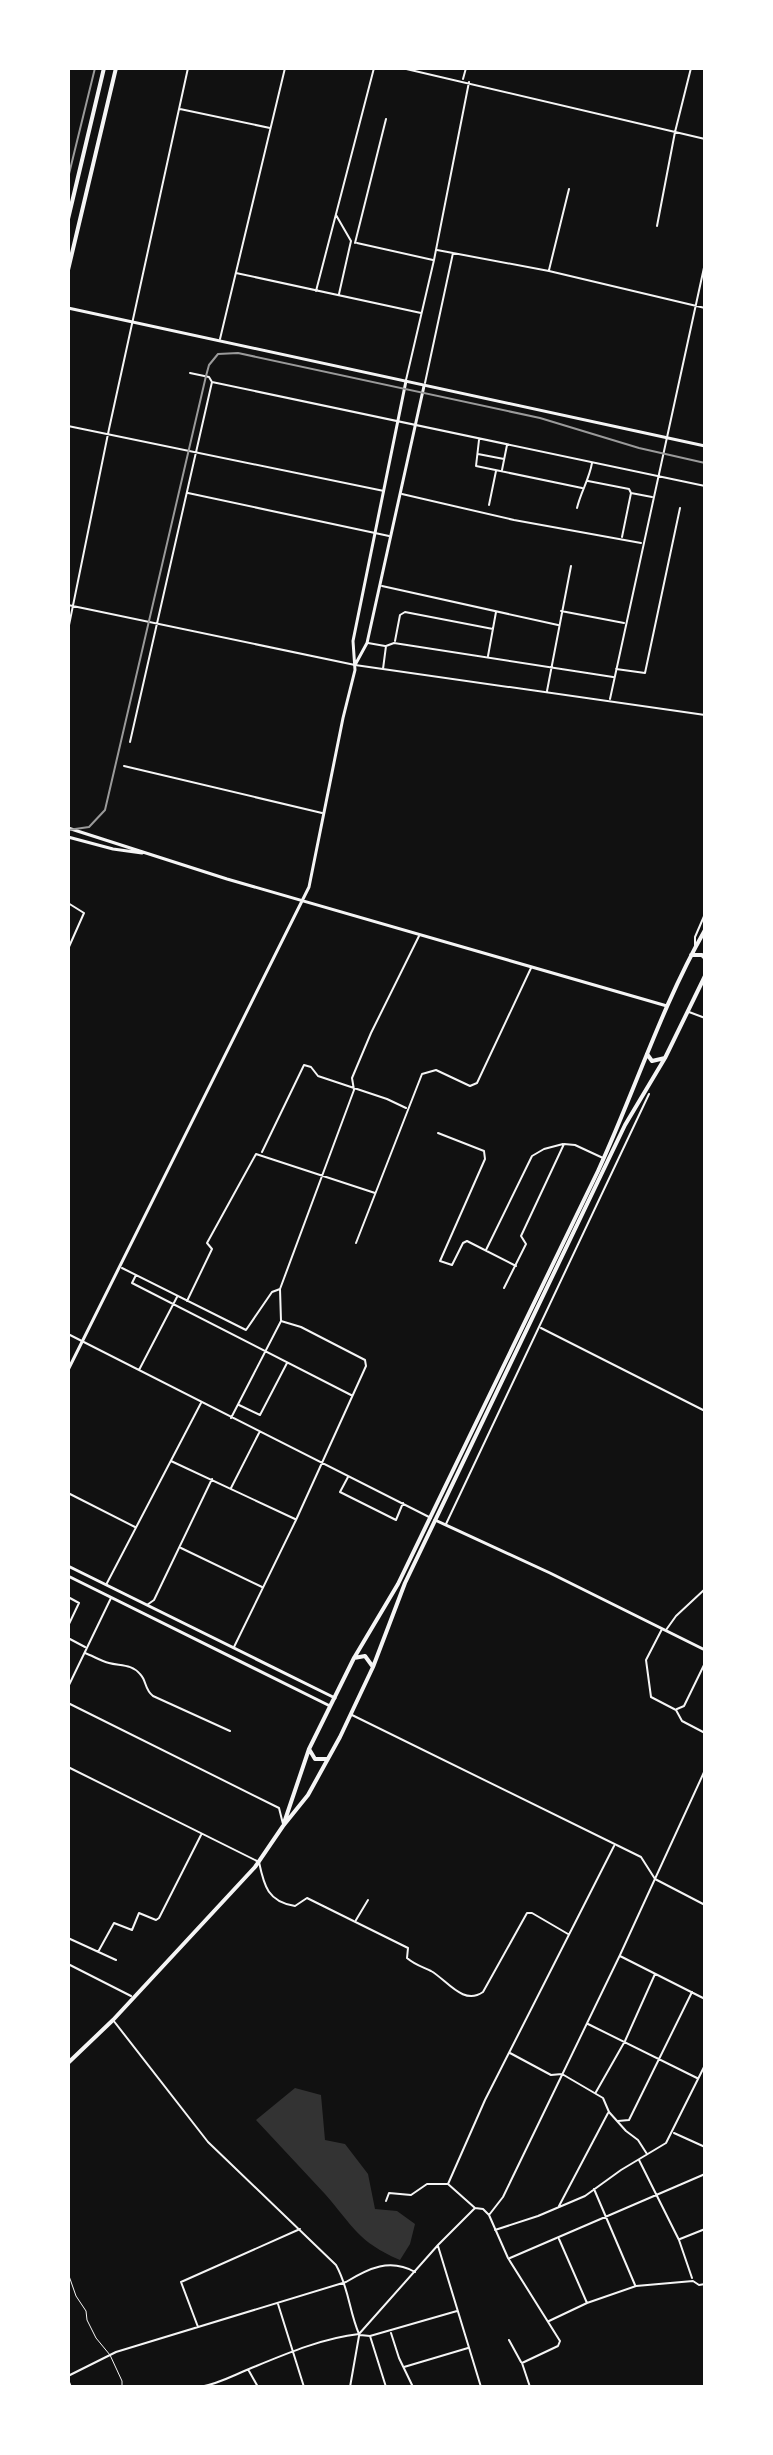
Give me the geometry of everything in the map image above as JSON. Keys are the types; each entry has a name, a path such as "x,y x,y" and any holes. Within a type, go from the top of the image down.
{"main road":[{"path":"68,219 104,68"},
{"path":"68,270 116,68"},
{"path":"68,2063 113,2020 259,1862 308,1795 373,1667 433,1519 621,1123 646,1052 705,930"},
{"path":"691,955 705,958"},
{"path":"283,1826 309,1749 354,1658 433,1519 625,1125 665,1058 705,976"},
{"path":"646,1052 652,1061 665,1058"},
{"path":"354,1658 365,1656 373,1667"},
{"path":"309,1749 315,1759 328,1759"}],"street":[{"path":"68,630 188,68"},
{"path":"220,342 285,68"},
{"path":"316,291 374,68"},
{"path":"402,68 705,139"},
{"path":"463,80 466,68"},
{"path":"657,226 691,68"},
{"path":"355,665 353,641 469,82"},
{"path":"179,109 270,128"},
{"path":"338,296 386,119"},
{"path":"549,271 569,189"},
{"path":"335,214 353,242 434,260"},
{"path":"436,250 549,271 705,308"},
{"path":"68,1370 309,887 355,665 367,643 381,586 453,253"},
{"path":"609,701 705,263"},
{"path":"236,273 422,313"},
{"path":"68,308 705,446"},
{"path":"130,742 212,382 209,377 190,373"},
{"path":"212,382 705,486"},
{"path":"68,426 384,491"},
{"path":"479,438 476,466 582,488"},
{"path":"502,471 507,444"},
{"path":"476,454 504,459"},
{"path":"577,508 592,462"},
{"path":"489,505 496,470"},
{"path":"588,481 653,497"},
{"path":"186,493 391,537"},
{"path":"622,539 631,493"},
{"path":"401,494 514,520 643,543"},
{"path":"616,669 645,673 680,508"},
{"path":"546,692 571,566"},
{"path":"381,586 558,625"},
{"path":"68,605 355,665 705,715"},
{"path":"561,611 626,623"},
{"path":"394,643 400,615 405,612 493,629"},
{"path":"488,658 496,612"},
{"path":"367,643 386,646 394,643 614,677"},
{"path":"383,669 386,646"},
{"path":"124,766 323,813"},
{"path":"68,828 146,854 667,1006"},
{"path":"68,837 146,854"},
{"path":"68,903 84,913 68,949"},
{"path":"695,948 695,937 705,914"},
{"path":"231,1418 281,1321 280,1289 354,1090 352,1078 420,935"},
{"path":"356,1243 422,1074 436,1070 470,1086 477,1083 531,967"},
{"path":"688,1012 705,1018"},
{"path":"261,1153 304,1065 311,1067 318,1076 387,1099 407,1109"},
{"path":"445,1525 649,1094"},
{"path":"438,1133 484,1151 485,1159 440,1261 452,1265 465,1242 516,1266"},
{"path":"486,1251 532,1156 564,1144 575,1145 604,1158"},
{"path":"504,1288 526,1244 521,1236 564,1144"},
{"path":"187,1301 212,1249 207,1243 256,1154 261,1153 377,1193"},
{"path":"121,1268 246,1330 272,1292 280,1289"},
{"path":"136,1275 132,1283 352,1395"},
{"path":"139,1371 178,1296"},
{"path":"233,1648 364,1372 365,1360 301,1327 281,1321"},
{"path":"527,1327 538,1329 705,1411"},
{"path":"68,1334 445,1525 705,1650"},
{"path":"238,1404 260,1415 288,1362"},
{"path":"505,1374 515,1378"},
{"path":"106,1585 201,1402"},
{"path":"231,1488 260,1432"},
{"path":"171,1461 296,1520"},
{"path":"349,1476 340,1492 396,1520 403,1503"},
{"path":"147,1605 154,1600 212,1479"},
{"path":"68,1493 136,1527"},
{"path":"180,1547 262,1587"},
{"path":"68,1566 335,1698"},
{"path":"68,1578 331,1707"},
{"path":"68,1687 114,1589"},
{"path":"705,1589 664,1629 646,1660 651,1697 676,1710 682,1721 705,1733"},
{"path":"68,1597 79,1603 68,1626"},
{"path":"68,1638 87,1648"},
{"path":"85,1653 108,1663 129,1666 143,1676 147,1691 153,1696 230,1731"},
{"path":"676,1710 684,1706 705,1663"},
{"path":"68,1703 279,1808 283,1826"},
{"path":"351,1714 641,1857 655,1879 705,1905"},
{"path":"68,1767 259,1862 265,1888 284,1904 295,1906 307,1898 408,1948 407,1958 457,1992 471,1996 483,1992 527,1913 568,1934"},
{"path":"489,2215 503,2197 705,1770"},
{"path":"98,1952 114,1923 132,1930 139,1913 156,1920 159,1918 201,1834"},
{"path":"448,2184 485,2100 615,1845"},
{"path":"355,1921 368,1900"},
{"path":"68,1938 116,1960"},
{"path":"620,1955 705,1999"},
{"path":"68,1964 134,1997"},
{"path":"595,2093 625,2041 655,1974"},
{"path":"618,2121 629,2120 692,1992"},
{"path":"113,2020 208,2142 336,2265 346,2282 353,2320 359,2334"},
{"path":"587,2023 698,2079"},
{"path":"510,2053 551,2075 562,2074 603,2098 609,2112 638,2140 648,2155"},
{"path":"494,2230 585,2196 666,2143 705,2065"},
{"path":"559,2206 609,2112"},
{"path":"672,2133 705,2147"},
{"path":"639,2159 679,2240 693,2281 699,2285 705,2284"},
{"path":"508,2258 705,2174"},
{"path":"386,2201 389,2193 411,2195 427,2184 448,2184 475,2208 483,2209 489,2215 508,2258 560,2341 558,2346 522,2363"},
{"path":"594,2189 636,2286"},
{"path":"350,2387 359,2334 475,2208"},
{"path":"199,2327 181,2282 301,2229"},
{"path":"679,2240 705,2229"},
{"path":"558,2238 587,2303"},
{"path":"438,2245 481,2386 476,2387"},
{"path":"71,2387 68,2378 110,2355 346,2282 367,2269 389,2264 405,2266 415,2272"},
{"path":"548,2322 587,2303 636,2286 693,2281"},
{"path":"277,2302 304,2387"},
{"path":"200,2387 344,2336 370,2336 458,2311"},
{"path":"391,2331 413,2387"},
{"path":"370,2336 386,2387"},
{"path":"509,2340 522,2363 530,2387"},
{"path":"404,2367 469,2347"},
{"path":"248,2369 258,2387"}],"lane":[{"path":"68,2273 96,2338 110,2355 122,2387"}],"shaded area":[{"path":"295,2088 321,2095 325,2140 345,2144 368,2174 375,2209 397,2211 415,2224 410,2244 400,2260 365,2240 256,2120"}],"tram line":[{"path":"68,178 95,68"},
{"path":"68,830 89,827 105,810 206,376 209,365 218,354 238,353 540,418 639,448 705,463"}]}
